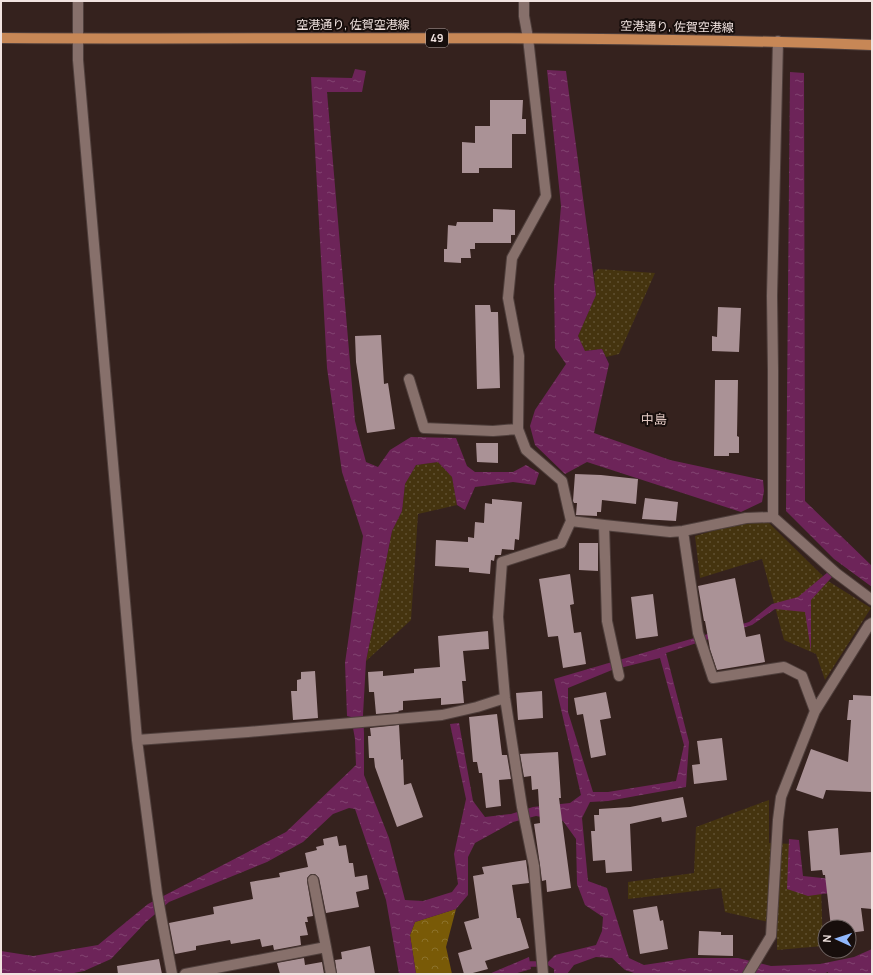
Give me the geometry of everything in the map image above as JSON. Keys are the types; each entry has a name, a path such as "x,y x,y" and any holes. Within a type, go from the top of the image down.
{"main road":[{"name":"空港通り, 佐賀空港線","path":"1,38 528,38 778,41 872,45"}],"street":[{"path":"78,1 80,75 136,740 157,893 172,974"},
{"path":"524,1 524,16 528,38 546,196 512,258 508,298 519,356 518,429 526,450 562,481 571,521 561,543 502,562 498,617 505,698 522,807 534,866 542,972"},
{"path":"772,517 772,296 778,41"},
{"path":"409,379 424,428 493,431 518,429"},
{"path":"571,521 670,532 683,531 746,518 772,517 836,573 872,600"},
{"path":"604,525 607,621 619,676"},
{"path":"683,531 698,633 713,678 784,667 802,676 815,711"},
{"path":"748,974 771,936 778,820 782,797 815,711 869,625 872,623"},
{"path":"136,740 442,715 477,707 505,698"},
{"path":"313,880 331,974"},
{"path":"185,974 326,947"}],"shaded area":[{"path":"598,269 655,273 619,354 606,357 602,349 585,351 578,336 596,295 594,273"},
{"path":"438,462 452,477 457,505 418,514 411,620 366,661 392,531 402,511 405,484 416,465"},
{"path":"751,520 769,523 828,581 871,608 825,680 816,654 784,640 762,559 700,578 695,536"},
{"path":"769,800 769,843 793,844 794,881 821,888 822,919 817,919 817,947 777,950 777,924 725,912 721,888 628,899 628,882 694,873 696,827"}],"green space":[{"path":"456,909 446,947 452,974 416,974 410,935 415,922"}],"water":[{"path":"355,69 366,71 362,92 327,92 355,421 366,462 378,467 390,450 411,437 456,438 467,466 475,472 513,472 526,465 539,473 535,485 513,482 475,487 465,510 457,505 452,477 438,462 416,465 405,484 402,511 392,531 366,661 363,715 364,775 389,838 405,900 423,901 452,892 458,884 454,854 466,799 450,724 459,723 473,801 485,817 511,814 533,807 570,803 581,795 554,679 749,622 772,604 798,597 828,572 832,577 811,600 811,651 805,612 775,609 752,625 666,653 689,742 686,787 608,801 590,802 582,818 588,881 607,888 629,958 644,965 690,958 738,958 771,966 820,964 844,959 857,959 857,956 872,949 872,973 637,974 625,970 612,958 596,957 574,965 567,974 554,974 554,969 546,964 555,955 596,945 602,931 603,917 585,905 577,884 576,839 563,821 536,816 513,822 475,843 468,857 468,895 456,909 415,922 410,935 416,974 399,974 386,900 355,809 349,808 333,814 303,842 267,862 169,902 146,922 111,959 84,971 69,974 1,974 1,951 33,956 98,945 148,904 286,832 356,765 355,739 351,717 347,716 345,663 363,536 342,472 327,368 311,77 352,78","holes":["660,658 684,745 676,781 608,792 593,792 568,712 568,688 612,670"]},
{"path":"547,70 566,71 596,295 578,336 585,351 602,349 609,364 594,433 670,460 763,480 764,491 762,502 741,512 587,462 565,474 535,445 530,426 535,410 566,364 555,348 554,287 561,206"},
{"path":"790,72 804,73 805,501 872,566 872,587 834,559 786,511"},
{"path":"789,839 799,840 803,876 841,880 872,887 808,896 787,889"},
{"path":"529,957 531,969 514,974 489,974"}],"building":[{"path":"490,100 523,100 522,119 526,119 526,134 512,134 512,168 479,168 479,173 462,173 462,142 475,143 475,126 490,126"},
{"path":"493,209 515,210 515,235 511,235 511,243 475,243 475,249 470,249 471,258 461,258 461,263 444,262 444,249 447,249 448,225 456,226 457,222 493,222"},
{"path":"475,305 490,305 491,312 498,312 500,388 477,389"},
{"path":"718,307 741,308 739,352 712,351 712,336 717,337"},
{"path":"381,335 384,384 388,383 395,429 367,433 356,362 355,336"},
{"path":"715,380 738,380 737,436 739,437 739,453 729,453 729,456 714,456"},
{"path":"476,443 498,443 498,463 477,462"},
{"path":"575,474 638,479 636,504 602,500 601,512 597,512 597,516 576,515 577,503 574,503 573,501"},
{"path":"645,498 678,502 676,521 642,519"},
{"path":"492,499 522,502 519,540 515,539 514,550 502,549 501,555 495,555 494,561 491,560 490,574 469,572 469,568 435,566 436,540 468,542 468,537 474,538 475,522 484,523 485,503 492,504"},
{"path":"579,543 598,543 598,571 579,570"},
{"path":"570,574 574,604 570,605 574,633 581,632 586,664 563,668 558,636 548,637 539,579"},
{"path":"735,578 746,637 760,634 765,662 717,670 710,649 698,586"},
{"path":"653,594 658,636 636,639 631,597"},
{"path":"488,631 489,649 463,651 466,681 462,681 464,703 441,705 441,698 403,701 403,710 398,711 399,712 376,714 374,692 369,692 368,672 383,671 383,676 414,673 414,669 440,667 438,636"},
{"path":"315,671 318,718 293,720 291,691 297,691 297,680 301,679 301,672"},
{"path":"542,691 543,718 518,720 516,693"},
{"path":"606,692 611,718 600,720 606,755 591,758 583,714 577,715 574,698"},
{"path":"853,695 872,696 872,792 826,790 823,799 796,790 811,749 848,762 851,720 847,720 849,700 853,700"},
{"path":"497,714 502,755 507,755 511,779 499,780 501,806 486,808 482,773 479,773 477,762 473,762 469,717"},
{"path":"399,725 404,785 411,783 423,817 397,827 375,767 374,758 369,758 368,736 371,736 370,728"},
{"path":"722,738 727,780 694,784 692,765 700,764 697,741"},
{"path":"558,752 561,798 559,798 571,888 547,892 546,880 542,881 534,824 540,823 538,789 532,790 531,776 524,777 520,754"},
{"path":"683,797 687,817 662,822 661,817 630,824 632,871 606,873 605,860 593,861 591,831 595,831 594,815 599,815 599,809 630,807"},
{"path":"838,828 840,855 872,852 872,909 861,908 864,931 857,932 857,919 830,919 825,875 823,875 822,870 811,871 808,831"},
{"path":"337,836 339,846 346,845 349,863 353,863 355,877 367,875 369,889 356,892 359,907 326,913 319,878 315,874 311,874 307,878 307,881 313,916 307,917 308,922 305,922 308,935 300,936 301,945 274,950 273,945 262,947 260,939 231,944 230,940 196,946 196,950 175,954 169,923 214,914 213,907 253,899 250,882 280,877 279,873 308,867 305,853 317,850 316,847 324,845 323,839"},
{"path":"526,860 529,883 512,885 517,918 520,918 529,948 485,961 488,969 464,974 458,953 472,949 464,922 479,918 473,876 484,874 482,867"},
{"path":"657,906 660,921 663,920 668,949 640,954 633,910"},
{"path":"699,931 721,932 721,935 733,935 733,956 698,955"},
{"path":"370,946 375,974 337,974 335,960 342,959 341,952"},
{"path":"304,958 305,965 322,962 324,974 280,974 277,963"},
{"path":"159,959 162,974 118,974 117,966"}],"waterway":[{"path":"530,964 544,964"}],"district":[{"name":"中島","path":"654,419"}]}
